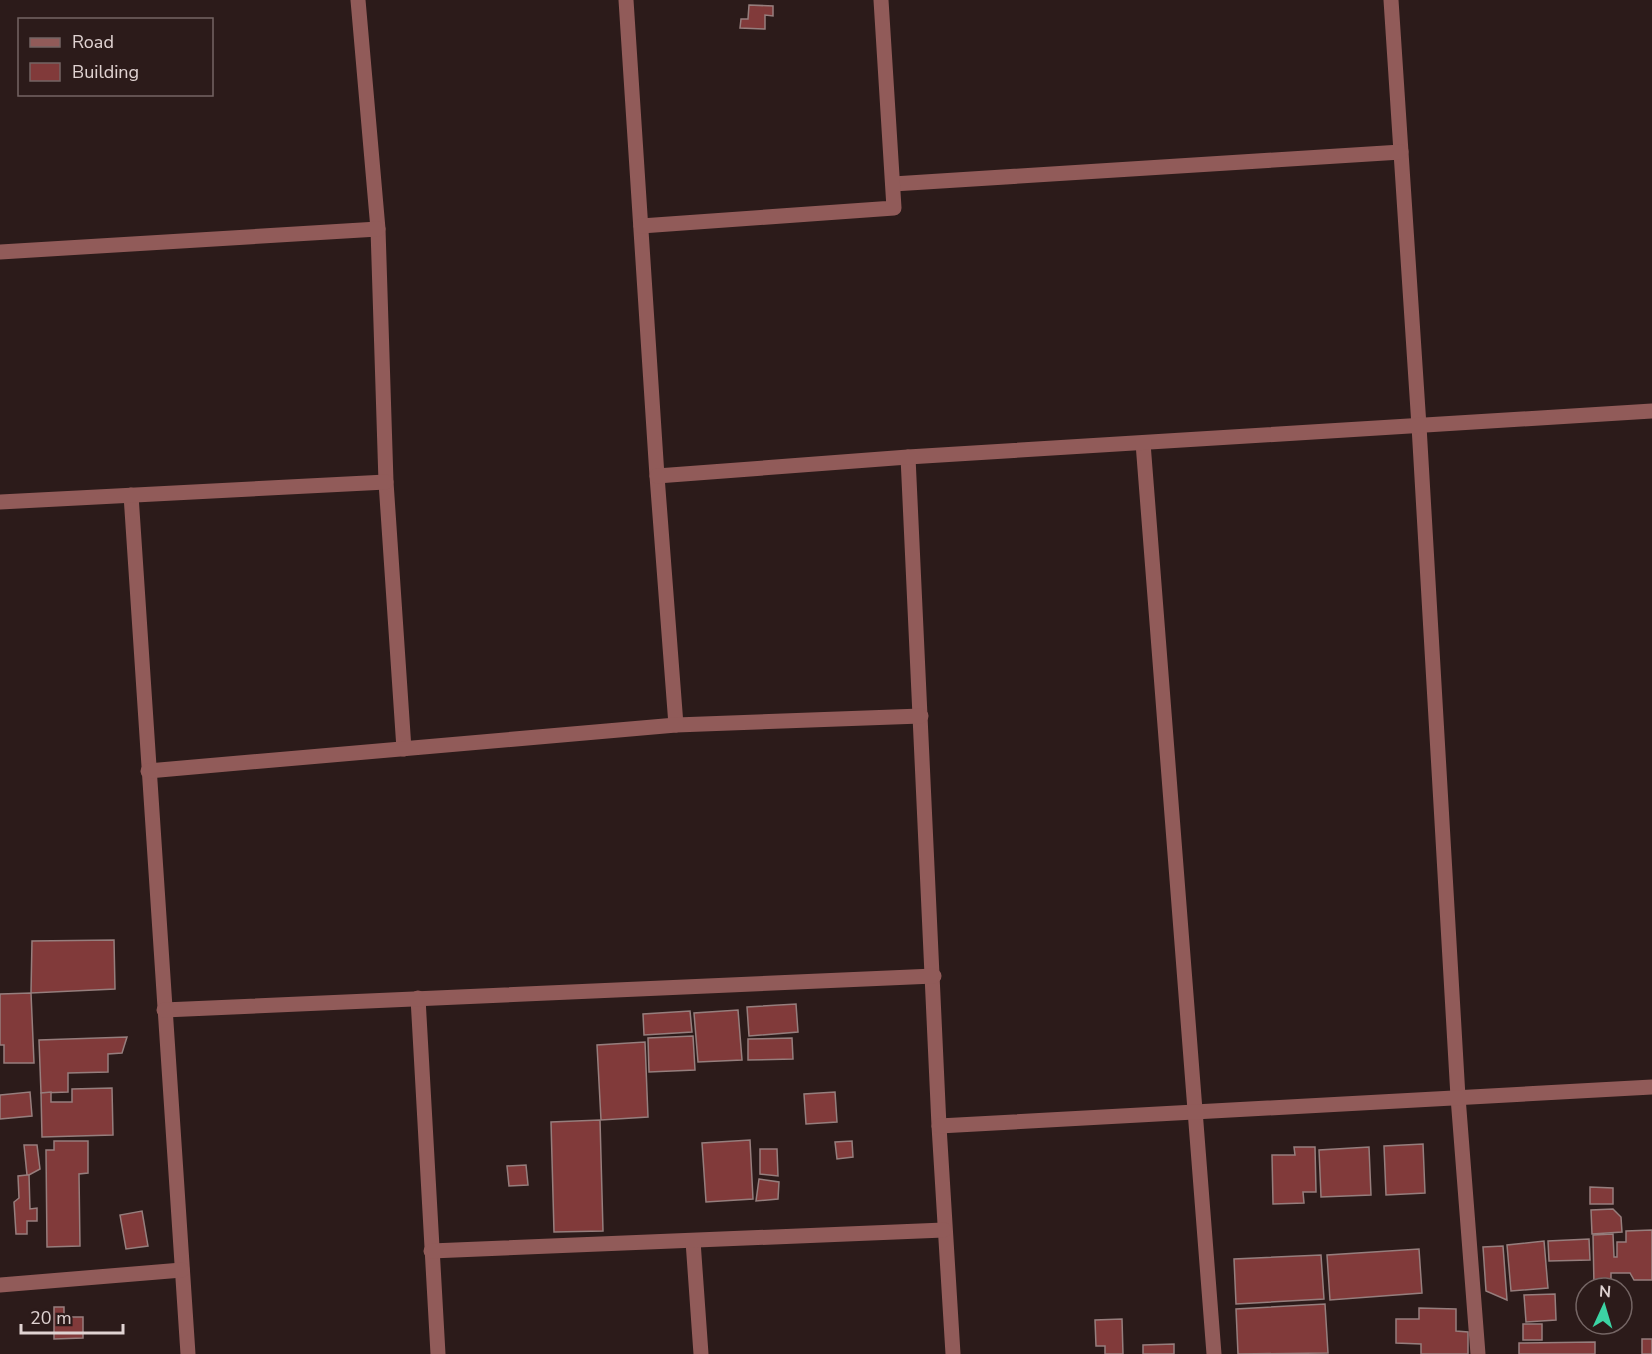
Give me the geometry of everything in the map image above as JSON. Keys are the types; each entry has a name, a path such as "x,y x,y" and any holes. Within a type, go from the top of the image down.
{"street":[{"path":"358,0 378,229 386,482 404,748"},
{"path":"626,0 657,476 676,725"},
{"path":"641,226 894,208 881,0"},
{"path":"1391,0 1419,426 1458,1097 1478,1354"},
{"path":"892,184 1401,152"},
{"path":"0,252 378,229"},
{"path":"657,476 908,457 1652,411"},
{"path":"1143,443 1214,1354"},
{"path":"908,457 934,976 944,1230 953,1354"},
{"path":"0,502 386,482"},
{"path":"131,495 188,1354"},
{"path":"148,771 676,725 921,716"},
{"path":"164,1010 934,976"},
{"path":"418,998 438,1354"},
{"path":"939,1126 1652,1087"},
{"path":"431,1251 944,1230"},
{"path":"693,1240 701,1354"},
{"path":"0,1285 182,1270"}],"building":[{"path":"749,5 773,6 773,16 765,15 765,29 740,28 741,19 748,19"},
{"path":"114,940 115,989 31,993 32,941"},
{"path":"31,993 34,1063 4,1063 4,1045 0,1045 0,994"},
{"path":"796,1004 798,1032 749,1036 747,1007"},
{"path":"738,1010 742,1060 698,1062 694,1013"},
{"path":"690,1011 692,1032 644,1035 643,1014"},
{"path":"693,1036 695,1070 649,1072 648,1038"},
{"path":"127,1037 122,1053 108,1054 108,1072 68,1073 68,1092 41,1093 39,1040"},
{"path":"792,1038 793,1059 748,1060 748,1039"},
{"path":"645,1042 648,1117 601,1120 597,1045"},
{"path":"112,1088 113,1135 42,1137 41,1093 51,1092 51,1102 72,1102 72,1089"},
{"path":"30,1092 32,1116 0,1119 0,1095"},
{"path":"835,1092 837,1122 806,1124 804,1094"},
{"path":"600,1120 603,1231 554,1232 551,1122"},
{"path":"750,1140 753,1199 706,1202 702,1143"},
{"path":"54,1141 88,1141 88,1173 79,1174 80,1246 47,1247 46,1150 54,1150"},
{"path":"852,1141 853,1157 837,1159 835,1142"},
{"path":"1423,1144 1425,1193 1386,1195 1384,1146"},
{"path":"24,1145 37,1145 40,1169 29,1175 27,1175"},
{"path":"1294,1147 1315,1147 1316,1192 1303,1192 1304,1203 1273,1204 1272,1155 1295,1155"},
{"path":"1369,1147 1371,1195 1321,1197 1319,1150"},
{"path":"760,1149 777,1149 778,1176 760,1174"},
{"path":"526,1165 528,1185 509,1186 507,1166"},
{"path":"29,1175 30,1209 37,1208 37,1221 27,1221 27,1234 16,1234 14,1202 19,1198 18,1176"},
{"path":"759,1179 779,1182 778,1199 756,1201"},
{"path":"1590,1187 1613,1188 1613,1204 1590,1204"},
{"path":"1613,1209 1621,1217 1622,1232 1592,1234 1591,1210"},
{"path":"142,1211 148,1246 126,1249 120,1215"},
{"path":"1652,1230 1652,1280 1634,1280 1634,1276 1630,1273 1594,1276 1593,1235 1613,1234 1614,1257 1617,1257 1617,1242 1626,1242 1626,1231"},
{"path":"1589,1239 1590,1260 1549,1261 1548,1241"},
{"path":"1544,1241 1548,1288 1511,1291 1507,1245"},
{"path":"1503,1246 1507,1300 1486,1291 1483,1247"},
{"path":"1419,1249 1422,1293 1330,1300 1327,1255"},
{"path":"1321,1255 1324,1299 1236,1304 1234,1259"},
{"path":"1555,1294 1556,1320 1526,1322 1524,1295"},
{"path":"1325,1304 1328,1353 1238,1354 1236,1309"},
{"path":"54,1307 64,1307 64,1317 83,1317 83,1338 54,1339"},
{"path":"1419,1308 1456,1309 1456,1331 1468,1332 1468,1354 1421,1354 1421,1344 1396,1343 1396,1319 1419,1319"},
{"path":"1122,1319 1123,1354 1105,1354 1105,1346 1096,1346 1095,1320"},
{"path":"1523,1324 1542,1324 1542,1340 1523,1340"},
{"path":"1642,1339 1652,1339 1652,1354 1642,1354"},
{"path":"1595,1342 1595,1354 1519,1354 1519,1343"},
{"path":"1174,1344 1174,1354 1143,1354 1143,1345"}]}
